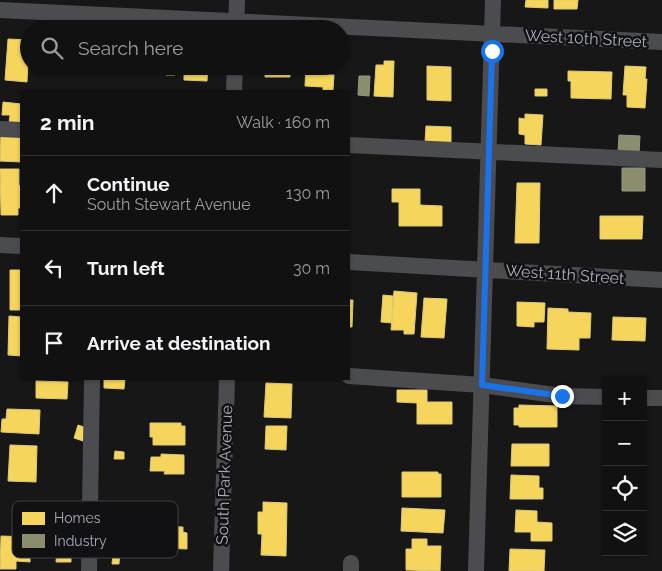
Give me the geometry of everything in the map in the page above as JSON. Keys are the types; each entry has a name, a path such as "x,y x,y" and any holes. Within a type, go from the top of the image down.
{"street":[{"path":"236,20 237,0"},
{"path":"476,571 493,0"},
{"name":"West 10th Street","path":"0,10 157,20"},
{"name":"West 10th Street","path":"350,29 662,42"},
{"path":"234,90 235,75"},
{"path":"0,129 20,130"},
{"path":"350,145 662,160"},
{"path":"0,245 20,246"},
{"name":"West 11th Street","path":"350,262 662,280"},
{"path":"350,376 482,385 562,396 602,397"},
{"path":"90,501 92,380"},
{"name":"South Park Avenue","path":"221,571 227,380"},
{"path":"647,398 662,398"},
{"path":"89,558 89,571"}],"building: Homes":[{"path":"526,0 548,0 548,8 525,7"},
{"path":"554,0 578,0 577,9 554,9"},
{"path":"8,39 20,40 20,75 27,75 27,82 5,80"},
{"path":"384,61 394,61 393,97 374,96 376,65 384,65"},
{"path":"427,66 451,67 451,101 427,100"},
{"path":"625,66 646,67 645,108 627,107 627,95 623,95"},
{"path":"568,71 612,72 611,99 571,98 571,81 568,81"},
{"path":"184,75 207,75 207,81 184,80"},
{"path":"265,75 290,75 290,77 265,77"},
{"path":"306,75 334,75 333,90 323,90 323,87 305,86"},
{"path":"535,89 547,89 547,96 535,96"},
{"path":"3,102 20,104 20,124 9,123 10,115 2,115"},
{"path":"525,114 543,115 541,145 525,144 525,135 519,134 519,118 525,119"},
{"path":"426,126 451,127 451,143 425,142"},
{"path":"1,132 20,134 20,162 0,161"},
{"path":"0,169 19,169 20,208 18,208 18,215 1,215"},
{"path":"517,183 540,183 539,243 515,243"},
{"path":"392,189 420,189 420,205 442,206 442,226 399,226 399,202 392,202"},
{"path":"600,216 643,216 642,239 600,239"},
{"path":"10,270 20,270 20,310 10,310"},
{"path":"394,291 417,293 414,334 404,334 404,330 391,330"},
{"path":"383,295 393,296 392,323 381,322"},
{"path":"424,298 447,299 444,338 421,337"},
{"path":"350,300 353,300 352,327 350,327"},
{"path":"517,302 545,303 544,322 534,322 534,327 517,326"},
{"path":"548,308 568,309 568,312 591,313 590,338 579,338 579,350 547,349"},
{"path":"9,316 20,317 20,356 8,355"},
{"path":"613,317 646,318 645,341 612,340"},
{"path":"104,380 125,380 124,389 104,388"},
{"path":"36,381 68,382 67,399 36,398"},
{"path":"266,383 292,384 291,418 264,417"},
{"path":"397,390 427,390 427,402 452,402 452,424 417,424 417,403 397,402"},
{"path":"519,405 557,406 557,427 519,427 519,425 514,425 514,408 519,408"},
{"path":"7,409 40,410 39,434 1,432 2,419 6,419"},
{"path":"150,423 181,423 181,426 185,426 185,445 153,445 153,437 150,437"},
{"path":"78,425 87,428 83,441 74,438"},
{"path":"266,426 287,426 286,450 265,449"},
{"path":"512,444 549,444 549,466 511,466"},
{"path":"10,445 37,446 36,482 8,481"},
{"path":"115,451 124,452 124,459 114,459"},
{"path":"161,454 184,455 184,474 164,474 165,471 150,471 151,457 161,457"},
{"path":"402,472 438,472 438,474 441,474 441,497 402,497"},
{"path":"511,475 539,476 539,488 543,488 543,499 510,499"},
{"path":"263,502 287,503 286,556 261,555 262,534 258,534 258,512 263,512"},
{"path":"402,508 445,510 443,533 401,531"},
{"path":"516,510 537,511 537,522 552,523 552,541 531,541 531,532 515,532"},
{"path":"178,527 183,527 183,532 187,533 187,549 178,549"},
{"path":"1,536 12,536 12,558 30,558 30,562 16,561 16,569 0,569"},
{"path":"412,539 427,539 427,546 441,546 440,571 406,570 406,549 412,549"},
{"path":"510,549 545,550 544,571 509,571"},
{"path":"56,558 71,558 71,562 56,562"},
{"path":"113,558 119,558 119,564 112,564"}],"building: Industry":[{"path":"359,76 370,76 369,96 358,95"},
{"path":"619,135 640,136 639,153 618,152"},
{"path":"622,168 645,168 645,191 622,191"}],"route":[{"path":"492,51 482,385 562,396"}]}
